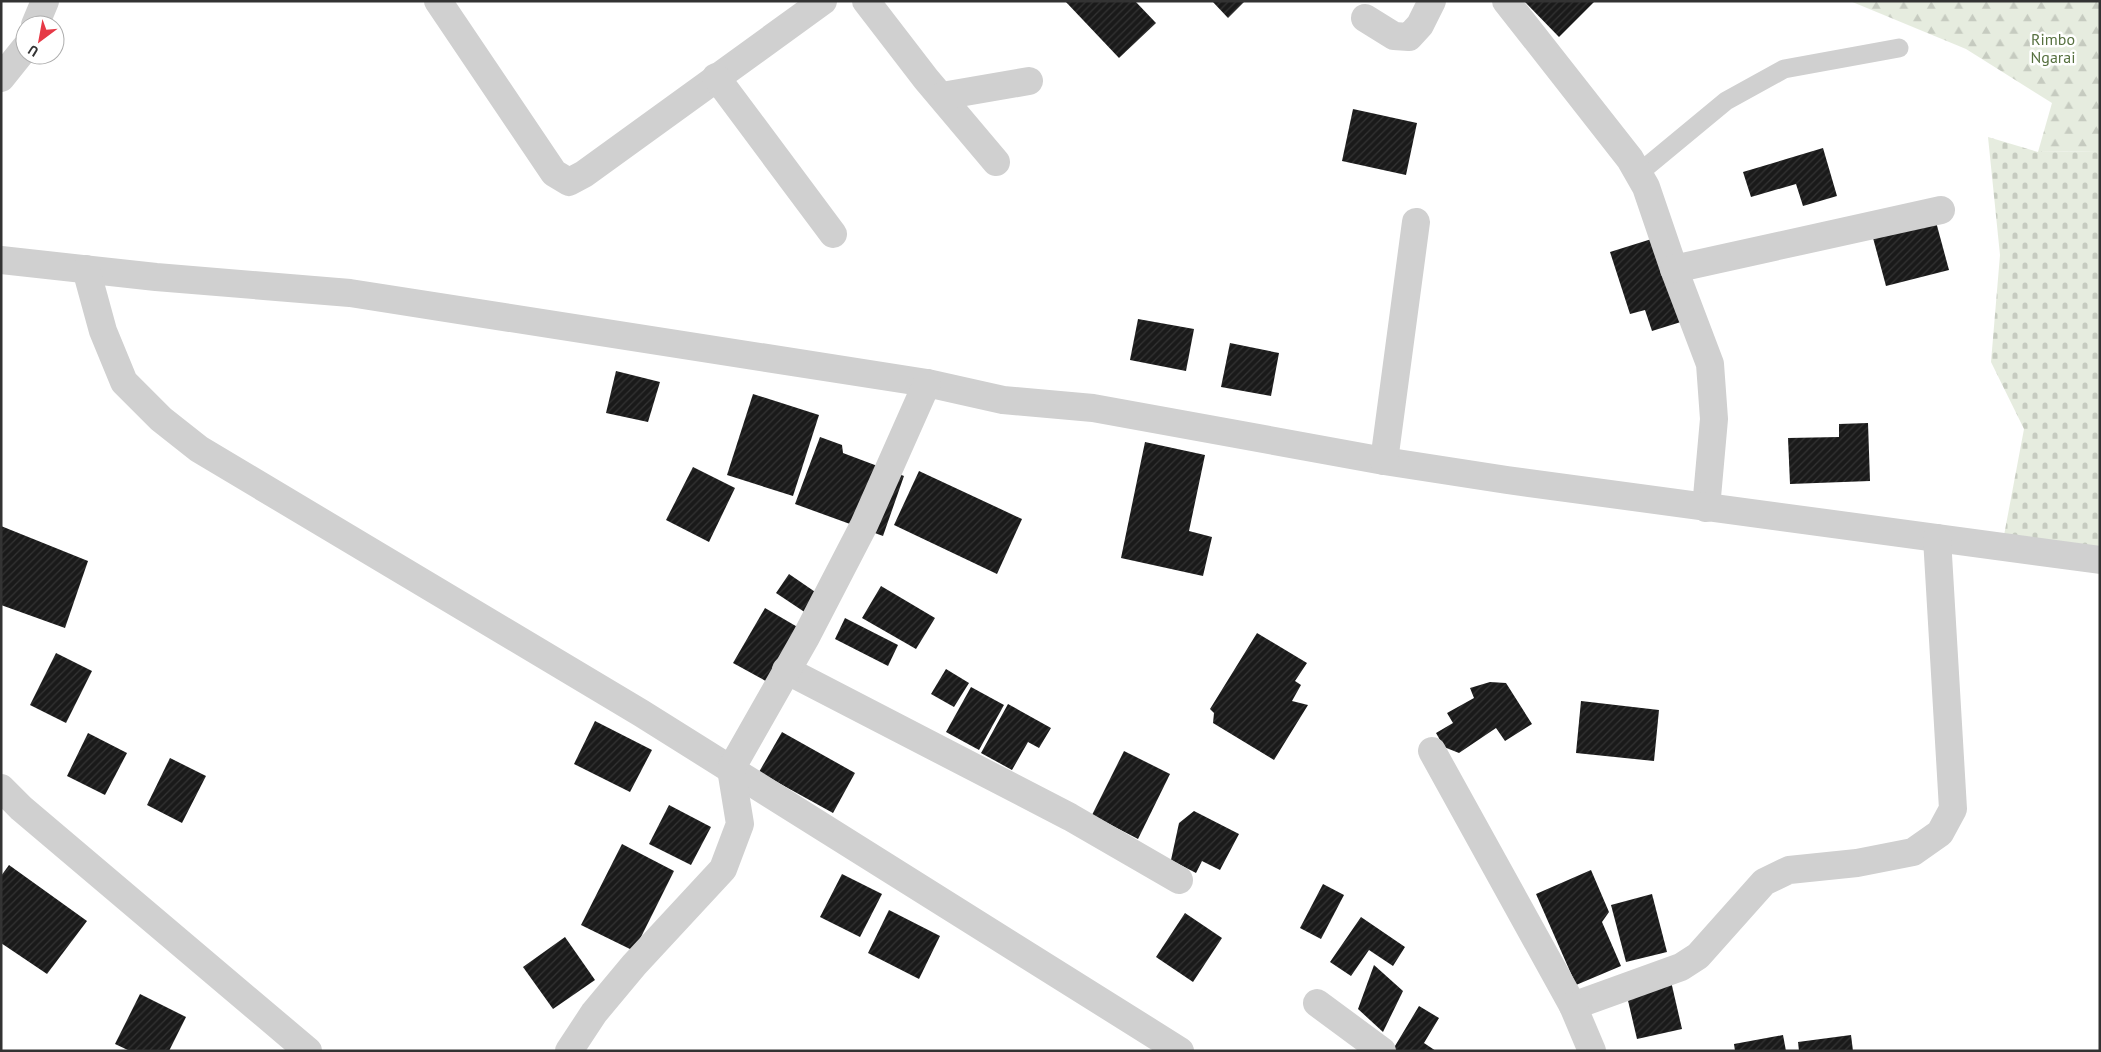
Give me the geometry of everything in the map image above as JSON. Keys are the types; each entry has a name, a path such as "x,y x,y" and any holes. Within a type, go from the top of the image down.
{"street":[{"path":"39,15 45,1"},
{"path":"444,3 554,173 569,182 584,174 823,1"},
{"path":"866,1 996,162"},
{"path":"1366,18 1394,36 1409,37 1420,25 1432,1"},
{"path":"1506,1 1639,173 1646,187 1674,269 1710,364 1714,419 1706,508"},
{"path":"1,78 15,60"},
{"path":"716,77 833,234"},
{"path":"942,96 1029,81"},
{"path":"1674,269 1941,210"},
{"path":"1384,461 1416,222"},
{"path":"1,260 350,293 927,383 1003,400 1093,408 1384,461 1706,508 2100,560"},
{"path":"86,269 103,331 124,382 161,419 199,449 731,769 1180,1051"},
{"path":"569,1051 594,1013 634,965 723,870 740,824 731,769 806,637 864,525 927,383"},
{"path":"1573,1006 1681,966 1698,956 1749,897 1764,882 1772,878 1789,870 1857,863 1913,852 1940,833 1953,809 1937,538"},
{"path":"786,670 1070,817 1179,880"},
{"path":"1432,751 1573,1006 1592,1051"},
{"path":"1,788 21,808 308,1051"},
{"path":"1317,1003 1382,1051"}],"lane":[{"path":"1639,173 1726,101 1784,69 1899,48"}],"green space":[{"name":"Rimbo Ngarai","path":"1850,1 2100,1 2100,151 2038,152 2052,103 1966,49"},
{"path":"1988,137 2038,152 2100,151 2100,558 2002,546 2024,429 1991,362 2000,255"}],"building":[{"path":"1065,1 1135,1 1156,23 1119,58"},
{"path":"1212,1 1245,1 1228,18"},
{"path":"1524,1 1595,1 1559,37"},
{"path":"1353,109 1417,123 1406,175 1342,161"},
{"path":"1823,148 1837,196 1803,206 1796,184 1751,197 1743,172"},
{"path":"1936,222 1949,270 1886,286 1873,238"},
{"path":"1658,237 1684,321 1652,331 1645,310 1630,314 1610,252"},
{"path":"1138,319 1194,329 1186,371 1130,360"},
{"path":"1230,343 1279,353 1271,396 1221,387"},
{"path":"616,371 660,382 648,422 606,413"},
{"path":"753,394 819,415 793,496 727,475"},
{"path":"1868,423 1870,481 1790,484 1788,438 1839,437 1839,424"},
{"path":"820,437 842,445 843,453 904,476 883,536 795,504"},
{"path":"1145,442 1205,455 1189,531 1212,537 1203,576 1121,558"},
{"path":"693,467 735,488 709,542 666,520"},
{"path":"919,471 1022,519 997,574 894,525"},
{"path":"1,526 88,561 65,628 1,605"},
{"path":"789,574 824,598 812,617 776,593"},
{"path":"881,586 935,618 916,649 862,618"},
{"path":"765,608 806,632 775,686 733,663"},
{"path":"845,618 898,645 888,666 835,639"},
{"path":"1257,633 1307,663 1295,681 1301,685 1292,701 1308,705 1274,760 1213,723 1214,713 1210,709"},
{"path":"56,653 92,671 66,723 30,705"},
{"path":"946,669 969,683 954,707 931,694"},
{"path":"1490,682 1506,683 1532,724 1505,741 1496,728 1459,753 1444,747 1436,733 1453,723 1447,713 1474,698 1470,688"},
{"path":"971,687 1004,705 979,750 946,732"},
{"path":"1581,701 1659,710 1654,761 1576,753"},
{"path":"1008,704 1051,728 1039,748 1028,742 1012,770 981,753"},
{"path":"595,721 652,750 630,792 574,764"},
{"path":"782,732 855,773 833,813 759,772"},
{"path":"88,733 127,753 105,795 67,776"},
{"path":"1124,751 1170,774 1138,839 1092,815"},
{"path":"170,758 206,776 182,823 147,805"},
{"path":"669,805 711,827 691,865 649,844"},
{"path":"1194,811 1239,834 1220,870 1202,861 1196,873 1171,860 1179,823"},
{"path":"622,844 674,871 634,951 581,925"},
{"path":"9,865 87,921 47,974 1,943 1,876"},
{"path":"1591,870 1609,912 1602,922 1621,966 1576,985 1536,894"},
{"path":"842,874 882,894 860,937 820,917"},
{"path":"1323,884 1344,895 1321,939 1300,928"},
{"path":"1652,894 1667,952 1626,962 1611,905"},
{"path":"889,910 940,936 919,979 868,953"},
{"path":"1185,913 1222,938 1193,982 1156,957"},
{"path":"1361,917 1405,947 1393,966 1369,950 1351,976 1330,962"},
{"path":"565,937 595,980 553,1009 523,967"},
{"path":"1667,964 1682,1029 1637,1039 1622,975"},
{"path":"1374,965 1403,991 1383,1032 1358,1009"},
{"path":"140,994 186,1017 169,1051 130,1051 115,1044"},
{"path":"1419,1006 1439,1018 1424,1043 1436,1051 1392,1051"},
{"path":"1783,1035 1786,1051 1735,1051 1734,1044"},
{"path":"1851,1035 1853,1051 1799,1051 1798,1042"}]}
